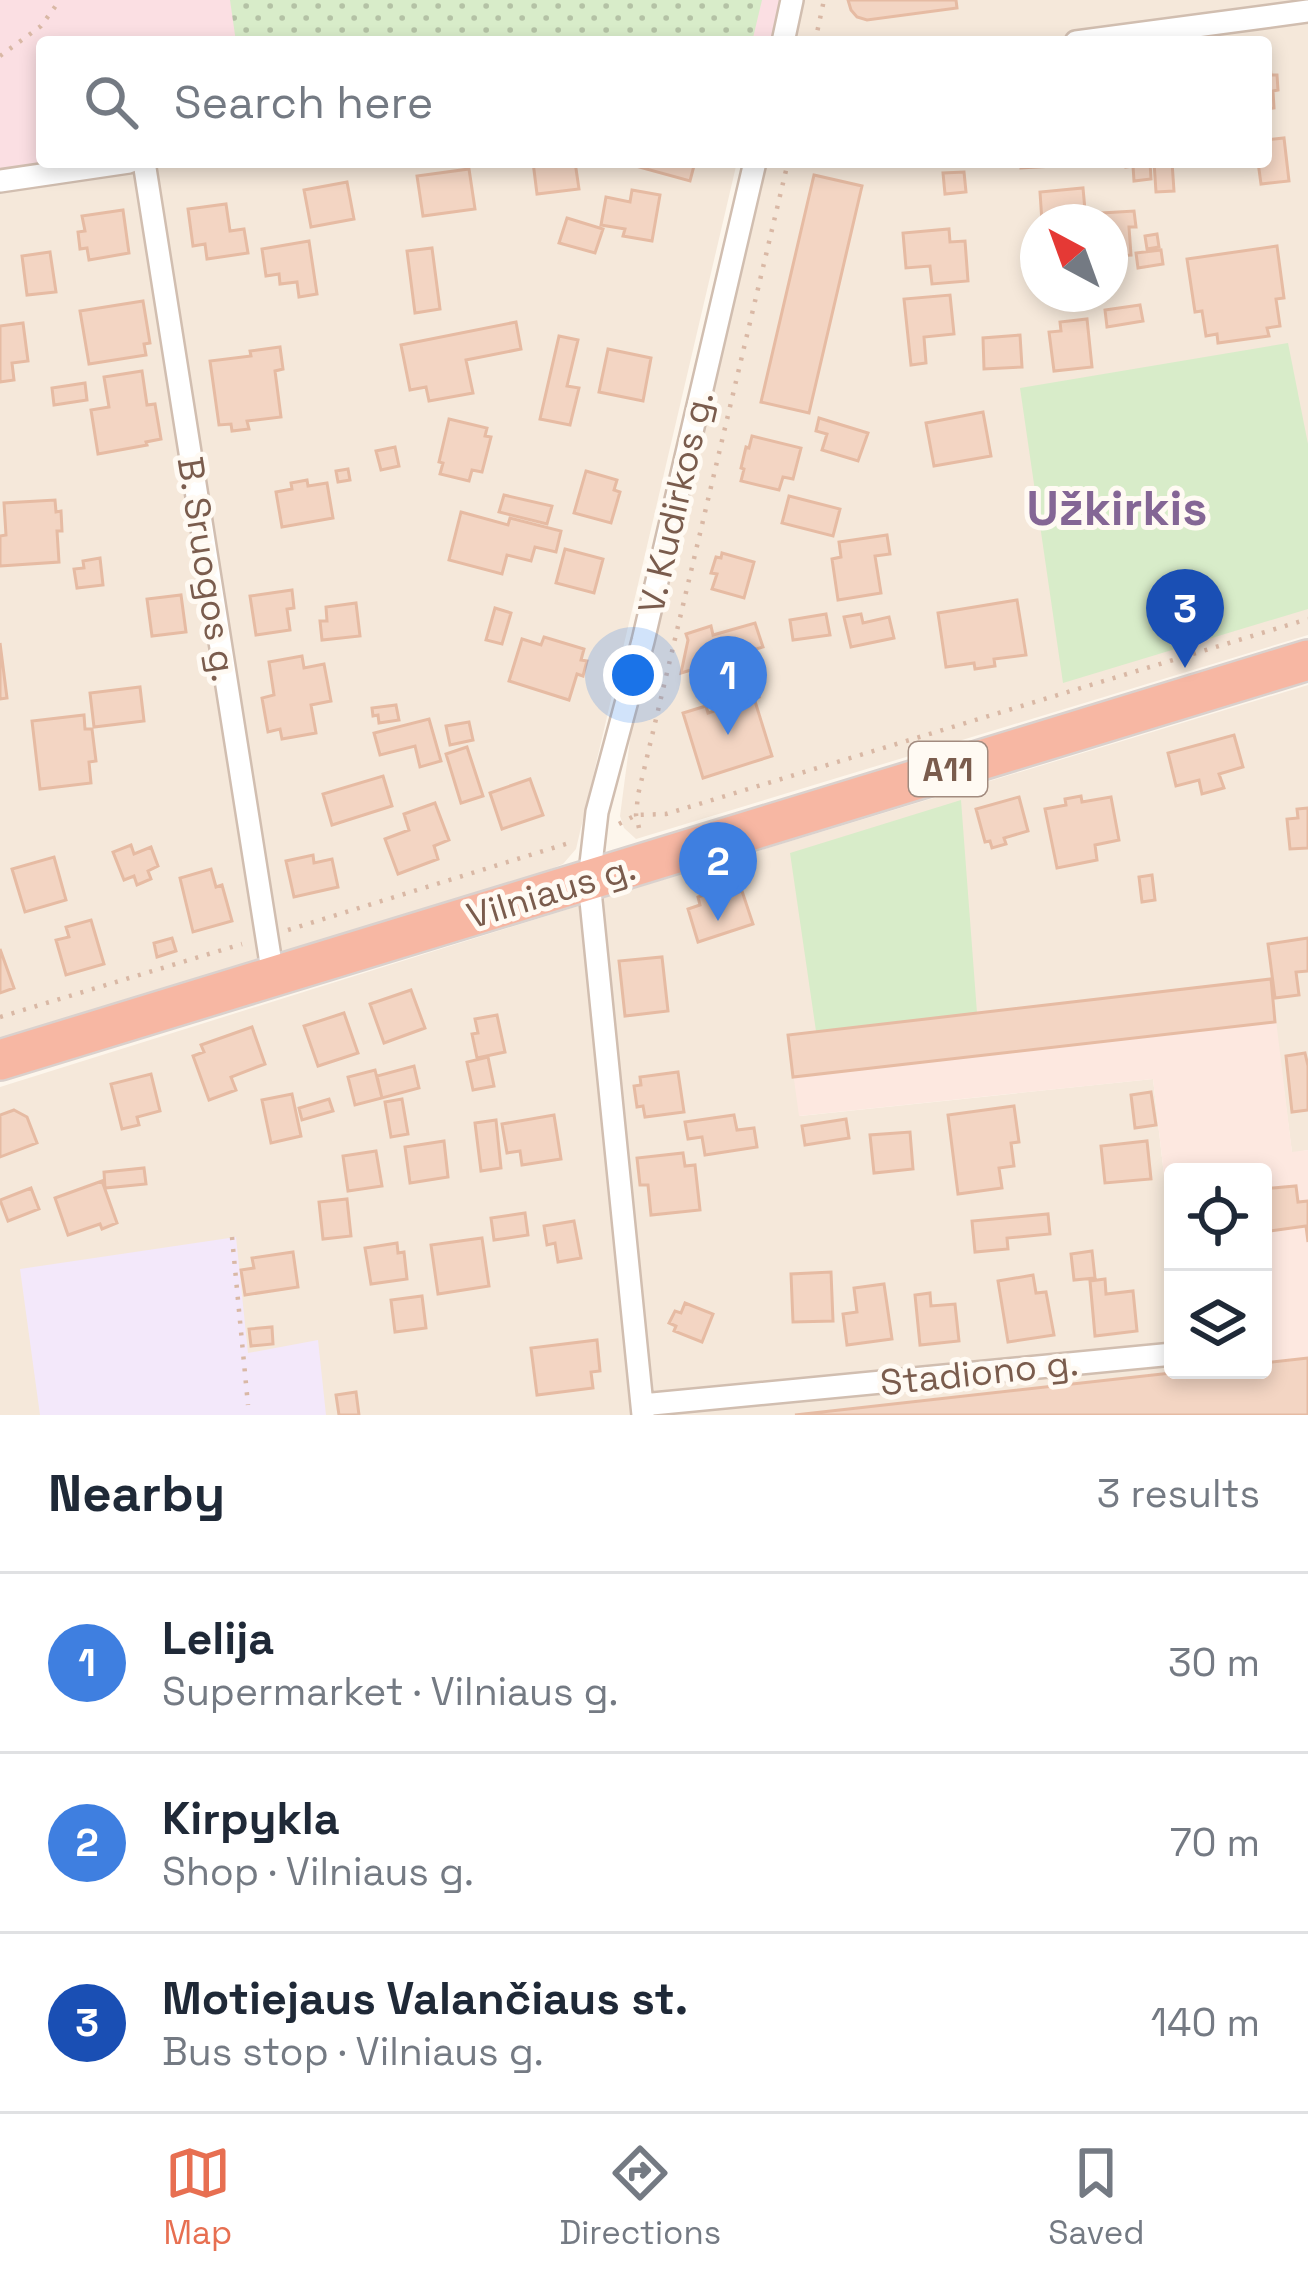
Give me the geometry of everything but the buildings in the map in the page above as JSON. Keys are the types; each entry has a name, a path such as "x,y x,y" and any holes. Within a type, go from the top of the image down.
{"highway":[{"name":"Vilniaus g.","path":"0,1060 269,957 589,880 1308,660"}],"street":[{"path":"784,36 792,0"},
{"path":"1121,36 1308,11"},
{"path":"0,181 88,168"},
{"name":"B. Sruogos g.","path":"145,168 269,957"},
{"name":"V. Kudirkos g.","path":"643,1410 589,880 597,812 643,641 753,168"},
{"name":"Stadiono g.","path":"643,1410 1164,1355"}],"path":[{"path":"0,56 41,26 60,0"},
{"path":"816,36 824,0"},
{"path":"640,833 638,795 787,168"},
{"path":"0,1017 269,957 595,835 636,815 667,814 1308,619"},
{"path":"232,1237 248,1405"}],"shaded area":[{"path":"0,0 792,0 784,36 36,36 36,168 88,168 0,181"},
{"path":"792,0 1308,0 1308,635 636,839 620,816 643,641 754,168 1272,168 1272,36 784,36"},
{"path":"88,168 736,168 576,849 563,864 0,1042 0,181"},
{"path":"1308,685 1308,1150 1292,1153 1270,980 788,1035 800,1116 1153,1079 1164,1175 1164,1373 795,1415 0,1415 0,1087"},
{"path":"1271,979 1292,1152 1308,1150 1308,1415 795,1415 1164,1373 1164,1379 1272,1379 1272,1163 1164,1163 1164,1175 1153,1079 799,1116 788,1035"},
{"path":"236,1237 248,1353 318,1340 326,1415 40,1415 20,1269"}],"green space":[{"path":"230,0 762,0 753,36 235,36"},
{"path":"1288,343 1308,444 1308,609 1063,683 1020,388"},
{"path":"961,800 977,1013 816,1031 790,853"}],"place":[{"name":"Motiejaus Valančiaus st.","path":"1185,668"},
{"name":"Lelija","path":"728,735"},
{"name":"Kirpykla","path":"718,921"}],"district":[{"name":"Užkirkis","path":"1117,508"}]}
